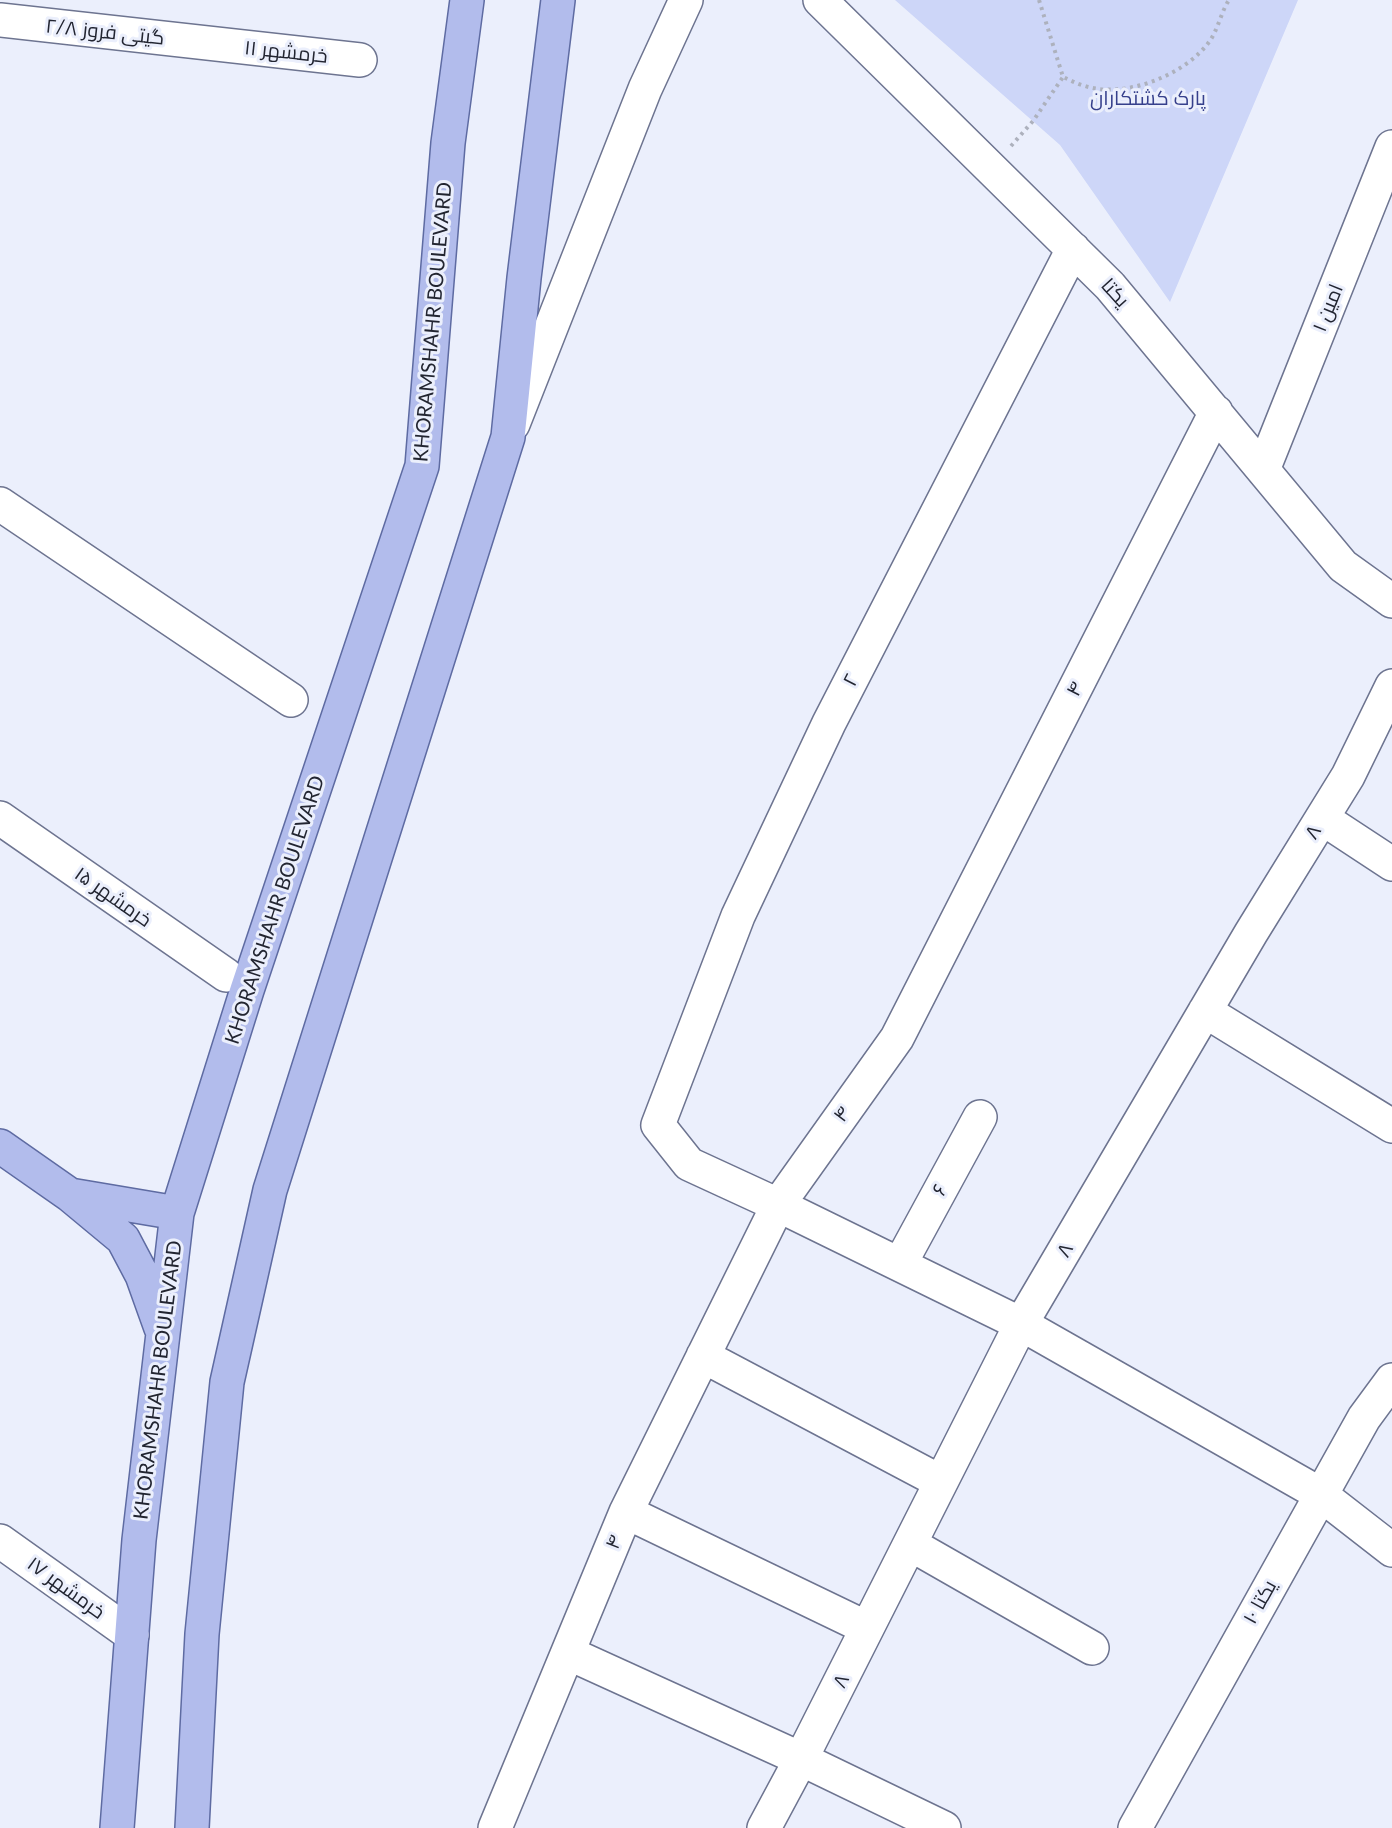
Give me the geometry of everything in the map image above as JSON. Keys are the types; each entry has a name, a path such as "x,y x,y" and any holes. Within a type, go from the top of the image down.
{"main road":[{"name":"KHORAMSHAHR BOULEVARD","path":"117,1828 139,1540 177,1213 247,990 422,466 448,143 467,0"},
{"path":"192,1828 202,1634 227,1382 270,1190 508,437 524,278 558,0"},
{"path":"0,1146 70,1195 123,1239 142,1275 163,1334"},
{"path":"70,1195 177,1213"}],"street":[{"path":"508,437 645,89 686,0"},
{"name":"یکتا","path":"820,0 1110,286 1343,566 1392,601"},
{"name":"گیتی فروز ۲/۸","path":"0,20 211,44"},
{"name":"۱۱ خرمشهر","path":"211,44 360,60"},
{"name":"امین ۱","path":"1263,470 1392,147"},
{"name":"۲","path":"778,1205 689,1164 657,1125 738,916 828,723 1073,249"},
{"name":"۴","path":"503,1825 568,1653 626,1512 778,1205 897,1038 1215,412"},
{"path":"0,504 291,700"},
{"name":"۸","path":"764,1828 1021,1324 1205,1011 1348,776 1392,686"},
{"name":"۱۵ خرمشهر","path":"0,818 226,975"},
{"path":"1322,818 1392,864"},
{"path":"1205,1011 1392,1126"},
{"name":"۶","path":"900,1264 980,1117"},
{"path":"778,1205 1021,1324 1320,1494 1392,1550"},
{"path":"703,1356 941,1482"},
{"name":"۱۰ یکتا","path":"1135,1828 1320,1494 1364,1418 1392,1380"},
{"path":"626,1512 867,1628"},
{"name":"۱۷ خرمشهر","path":"0,1541 132,1635"},
{"path":"910,1544 1092,1648"},
{"path":"568,1653 801,1759 944,1828"}],"path":[{"path":"1040,0 1063,77 1086,87 1114,89 1153,82 1183,68 1210,41 1228,0"},
{"path":"991,169 1033,121 1063,77"}],"green space":[{"name":"پارک کشتکاران","path":"895,0 1298,0 1170,302 1060,145"}]}
